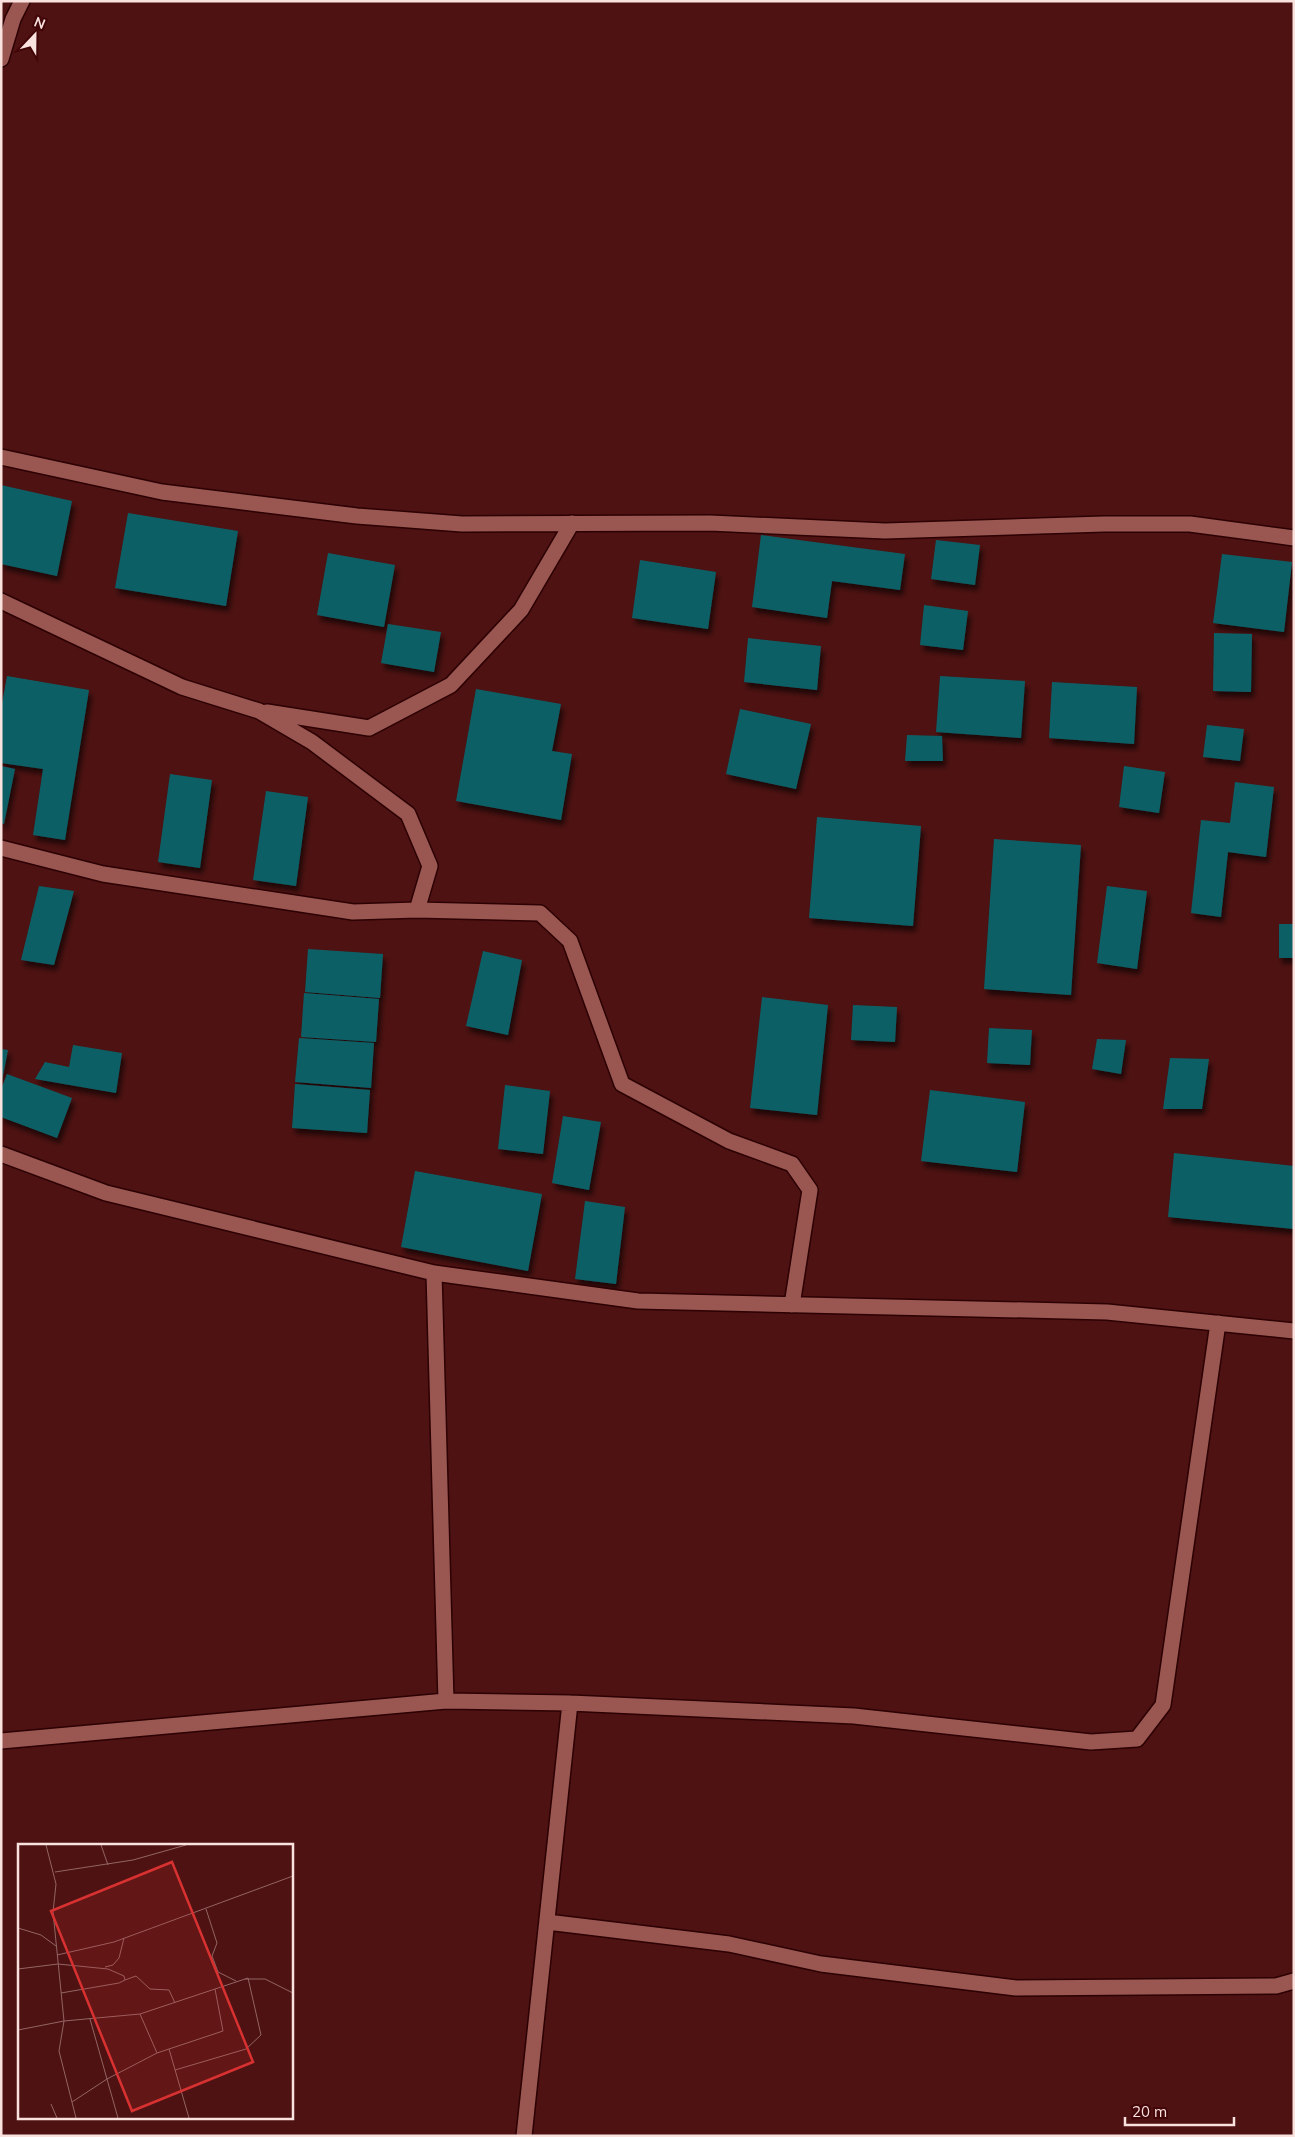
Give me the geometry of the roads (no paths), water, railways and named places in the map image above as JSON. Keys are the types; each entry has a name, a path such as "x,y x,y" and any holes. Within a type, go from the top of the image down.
{"street":[{"path":"1,58 13,20 22,1"},
{"path":"1,457 162,492 357,516 462,524 710,523 885,531 1104,524 1190,524 1294,538"},
{"path":"1,601 182,688 259,711 369,728 451,685 521,610 572,523"},
{"path":"259,711 312,742 408,814 430,866 417,910"},
{"path":"1,848 103,874 343,910 540,913 570,941 622,1084 728,1141 792,1164 810,1190 792,1305"},
{"path":"1,1154 106,1193 434,1273 638,1301 1107,1312 1294,1331"},
{"path":"434,1273 446,1700"},
{"path":"1,1741 446,1700 570,1703 854,1716 1091,1742 1137,1739 1163,1705 1218,1323"},
{"path":"524,2136 570,1703"},
{"path":"547,1922 729,1944 821,1964 1016,1988 1276,1986 1294,1981"}]}
